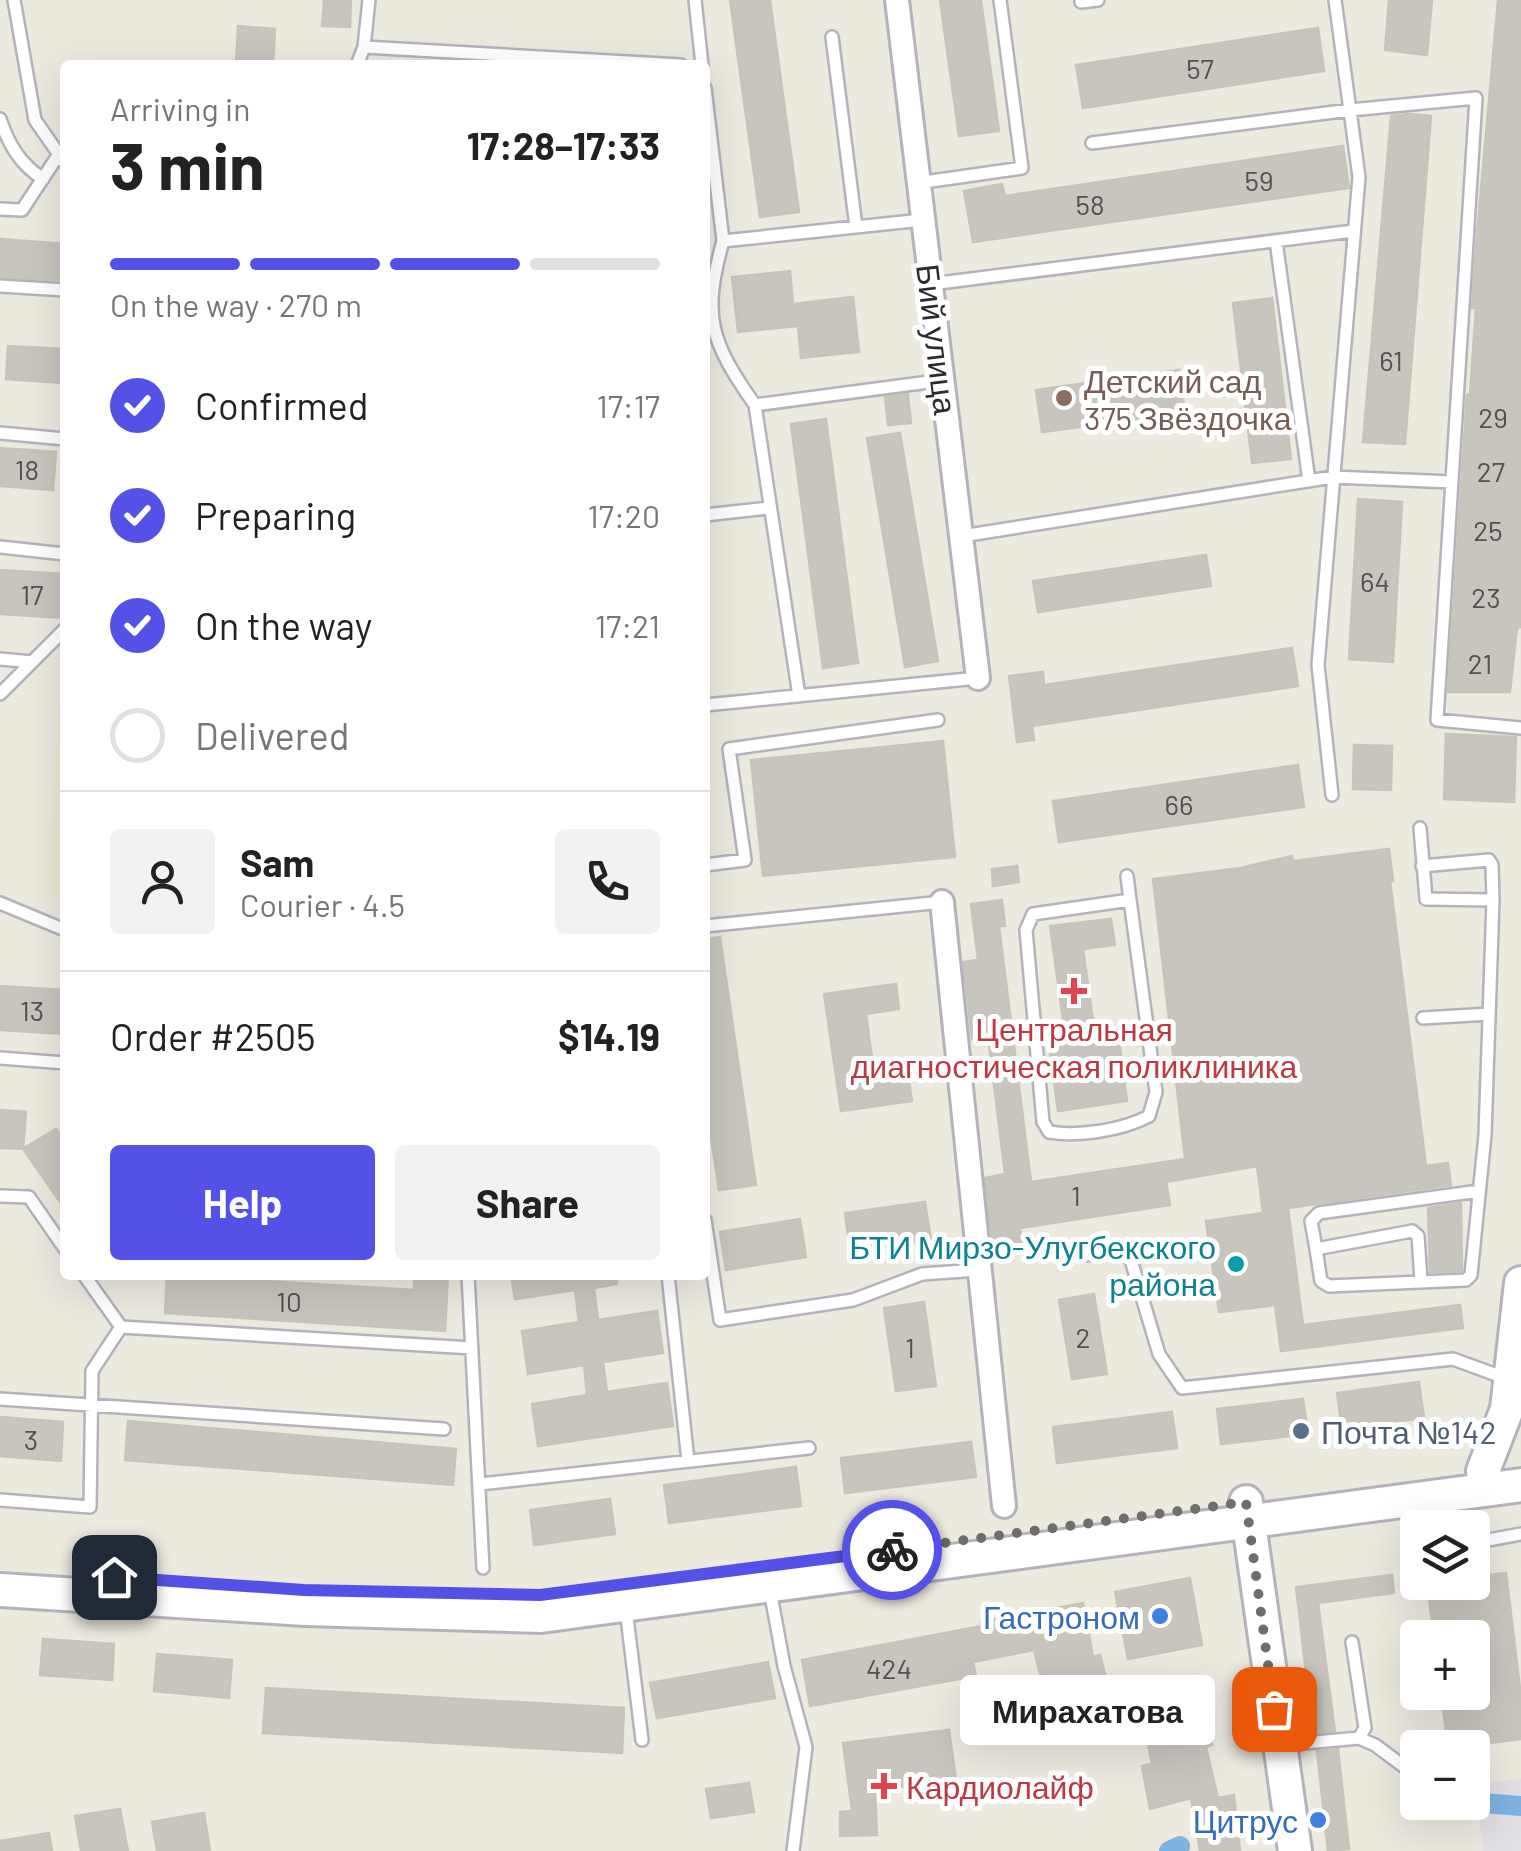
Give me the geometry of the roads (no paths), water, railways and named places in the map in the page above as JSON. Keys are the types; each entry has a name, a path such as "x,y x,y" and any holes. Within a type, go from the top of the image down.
{"main road":[{"path":"1484,1480 1506,1409 1521,1283"},
{"path":"0,1590 305,1610 540,1616 769,1587 1484,1480 1521,1466"},
{"path":"1484,1480 1521,1486"},
{"path":"0,1570 304,1590 540,1595 1248,1513"},
{"path":"1248,1513 1295,1851"}],"street":[{"name":"Бий улица","path":"897,0 978,678"},
{"path":"942,902 1004,1506"}],"lane":[{"path":"14,0 35,120 60,155"},
{"path":"358,60 364,47 369,0"},
{"path":"694,0 701,60"},
{"path":"917,183 1022,168 1000,0"},
{"path":"1081,2 1098,0"},
{"path":"1332,795 1318,665 1359,177 1335,0"},
{"path":"832,37 856,228"},
{"path":"364,47 593,60"},
{"path":"1092,143 1476,98 1437,720 1521,728"},
{"path":"0,119 8,142 28,169 43,179"},
{"path":"0,209 22,210 60,160"},
{"path":"711,176 723,241 710,286 713,328 732,372 755,406 799,696"},
{"path":"723,241 922,220"},
{"path":"931,284 1353,231"},
{"path":"1276,241 1309,481"},
{"path":"0,286 60,290"},
{"path":"755,406 944,380"},
{"path":"0,433 60,439"},
{"path":"962,536 1333,477 1452,482"},
{"path":"710,514 769,508"},
{"path":"0,547 60,553"},
{"path":"0,694 60,634"},
{"path":"0,660 32,662"},
{"path":"710,705 978,678"},
{"path":"710,864 745,860 728,749 938,720"},
{"path":"1420,828 1426,899 1492,900"},
{"path":"1422,866 1488,860 1492,865 1485,1134 1470,1278 1324,1285 1321,1282 1312,1221 1319,1212 1479,1191"},
{"path":"1127,876 1156,1092 1149,1116 1133,1124 1061,1134 1048,1132 1043,1122 1026,930 1034,914 1130,900"},
{"path":"710,925 942,902"},
{"path":"0,903 60,928"},
{"path":"1423,1018 1489,1014"},
{"path":"0,1058 60,1062"},
{"path":"0,1196 29,1198 60,1241"},
{"path":"1316,1249 1412,1231 1418,1236 1422,1280"},
{"path":"1085,1255 1128,1250 1159,1354 1182,1388 1452,1358 1511,1380"},
{"path":"710,1253 720,1320 853,1300 922,1274 978,1270"},
{"path":"87,1280 120,1327"},
{"path":"468,1280 483,1568"},
{"path":"669,1280 688,1462"},
{"path":"120,1327 472,1348"},
{"path":"0,1500 90,1507 92,1371 120,1327"},
{"path":"0,1399 444,1429"},
{"path":"480,1484 809,1448"},
{"path":"1490,1540 1521,1534"},
{"path":"769,1587 784,1666 806,1747 793,1851"},
{"path":"625,1605 642,1740"},
{"path":"1352,1642 1365,1728 1360,1738"},
{"path":"1279,1746 1360,1738 1400,1763"}],"waterway":[{"path":"1490,1804 1521,1806"},
{"path":"1169,1851 1180,1846"}],"place":[{"name":"Детский сад 375 Звёздочка","path":"1064,398"},
{"name":"Центральная диагностическая поликлиника","path":"1074,991"},
{"name":"БТИ Мирзо-Улугбекского района","path":"1236,1264"},
{"name":"Почта №142","path":"1301,1431"},
{"name":"Гастроном","path":"1160,1616"},
{"name":"Мирахатова","path":"1274,1709"},
{"name":"Кардиолайф","path":"884,1786"},
{"name":"Цитрус","path":"1318,1820"}]}
